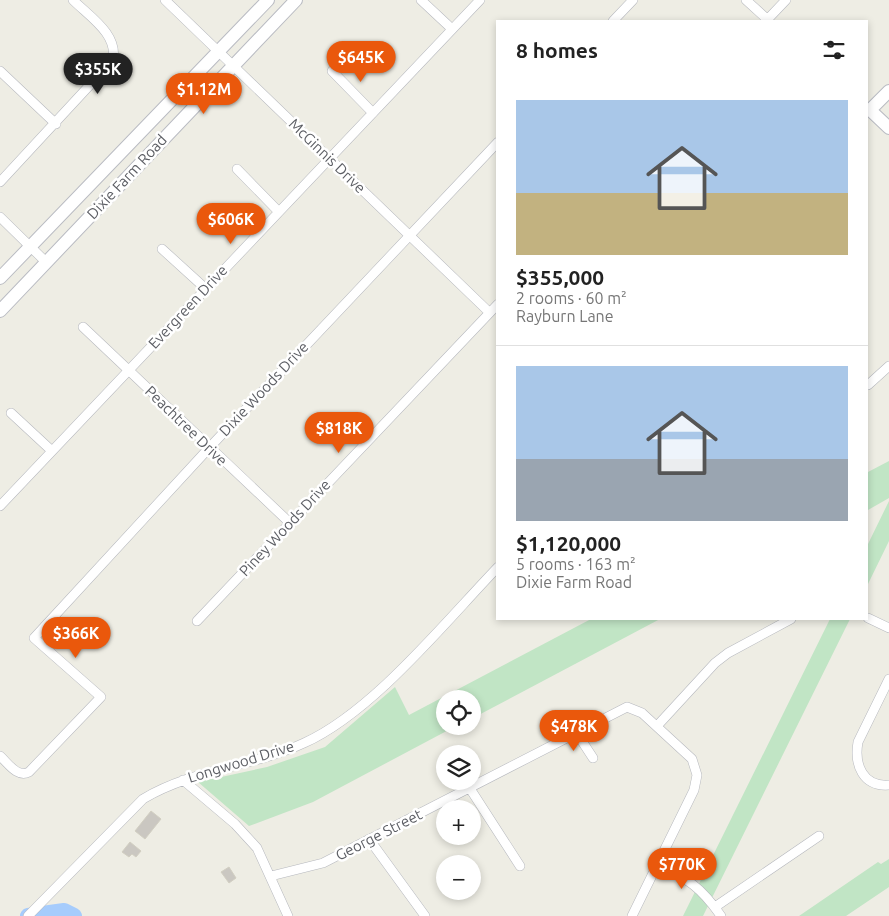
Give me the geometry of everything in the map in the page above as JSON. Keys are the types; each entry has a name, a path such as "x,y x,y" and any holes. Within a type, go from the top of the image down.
{"main road":[{"name":"Dixie Farm Road","path":"0,278 268,0"},
{"name":"Dixie Farm Road","path":"0,311 296,0"},
{"path":"889,90 869,112 889,128"}],"street":[{"path":"0,182 56,124 113,60 114,43 73,0"},
{"name":"McGinnis Drive","path":"165,0 489,312"},
{"path":"421,0 452,29"},
{"name":"Evergreen Drive","path":"0,506 480,0"},
{"path":"614,20 633,0"},
{"path":"746,0 766,20"},
{"path":"768,20 786,0"},
{"path":"0,71 56,124"},
{"path":"332,71 373,113"},
{"name":"Dixie Woods Drive","path":"0,756 19,774 24,775 101,697 34,638 208,448 496,144"},
{"path":"237,169 279,212"},
{"path":"0,217 46,262"},
{"path":"162,249 206,288"},
{"name":"Piney Woods Drive","path":"197,621 496,306"},
{"name":"Peachtree Drive","path":"84,327 208,448 290,523"},
{"path":"868,385 889,366"},
{"path":"11,413 52,451"},
{"name":"Longwood Drive","path":"28,916 143,799 164,786 277,754 325,732 395,674 496,569"},
{"path":"868,618 889,628"},
{"path":"632,916 694,790 698,774 692,759 657,726 715,663 742,645 789,620"},
{"path":"889,678 858,742 858,764 865,777 875,784 889,785"},
{"name":"George Street","path":"481,781 627,707 642,713 657,726"},
{"path":"576,732 593,758"},
{"path":"183,780 246,835 256,848 271,876 288,916"},
{"name":"George Street","path":"271,876 323,863 464,790"},
{"path":"472,790 520,866"},
{"path":"714,907 819,836"},
{"path":"369,839 425,916"},
{"path":"657,864 693,883 721,916"}],"green space":[{"path":"889,461 889,498 868,510 868,472"},
{"path":"889,501 889,541 868,584 868,544"},
{"path":"589,620 658,620 481,714 481,690 456,690"},
{"path":"830,620 850,620 703,916 683,916"},
{"path":"395,687 409,715 436,701 436,735 439,735 313,802 249,826 198,782 267,767 325,747"},
{"path":"889,859 889,887 846,916 799,916 878,862 881,864"}],"building":[{"path":"151,811 161,819 145,839 135,831"},
{"path":"130,842 141,851 136,857 132,854 129,857 122,852"},
{"path":"229,867 236,878 229,883 221,872"}],"waterway":[{"path":"28,916 64,911 74,916"}]}
